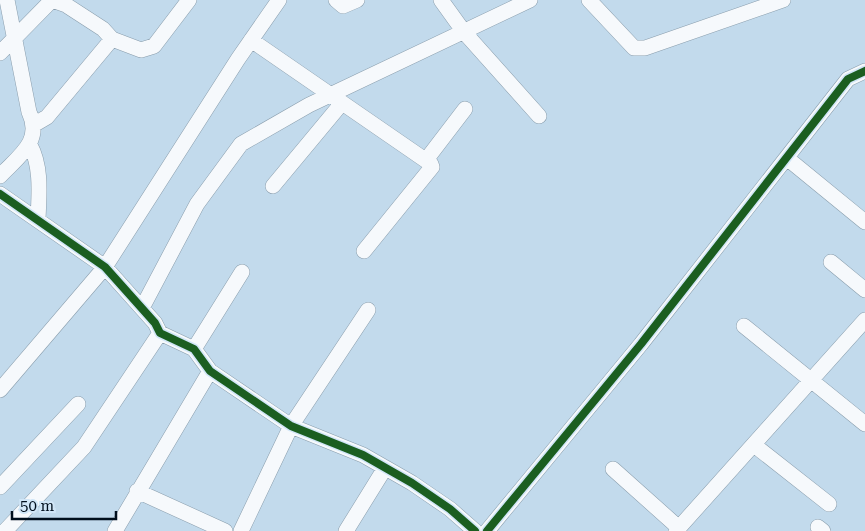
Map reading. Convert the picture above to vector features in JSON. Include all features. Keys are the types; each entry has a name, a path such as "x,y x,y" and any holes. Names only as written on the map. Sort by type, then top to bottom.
{"street":[{"path":"0,176 30,145 35,124 29,112 7,0"},
{"path":"0,53 52,0 66,5 102,29 112,39 141,50 154,46 190,0"},
{"path":"0,390 105,267 251,40 279,0"},
{"path":"336,0 344,6 357,0"},
{"path":"441,0 464,32 539,116"},
{"path":"142,308 197,204 241,144 336,99 530,0"},
{"path":"589,0 634,48 645,48 782,0"},
{"path":"35,124 47,118 112,39"},
{"path":"251,40 426,160 432,167 364,252"},
{"path":"488,531 641,344 848,79 864,76"},
{"path":"273,186 336,99"},
{"path":"426,160 465,108"},
{"path":"30,145 34,152 40,182 38,219"},
{"path":"788,158 865,222"},
{"path":"0,194 105,267 155,323 160,333 194,349 210,371 291,426 363,455 385,468 450,509 475,531"},
{"path":"831,262 865,290"},
{"path":"194,349 242,272"},
{"path":"241,531 291,426 368,310"},
{"path":"613,469 678,529 865,320"},
{"path":"744,326 865,424"},
{"path":"5,531 84,447 160,333"},
{"path":"115,531 137,491 210,371"},
{"path":"0,487 78,404"},
{"path":"754,445 828,504"},
{"path":"346,531 385,468"},
{"path":"137,491 224,531"}],"cycle path":[{"path":"487,531 641,344 848,79 865,71"},
{"path":"0,194 105,267 155,323 160,333 194,349 210,371 291,426 363,455 412,483 450,509 475,531"}]}
